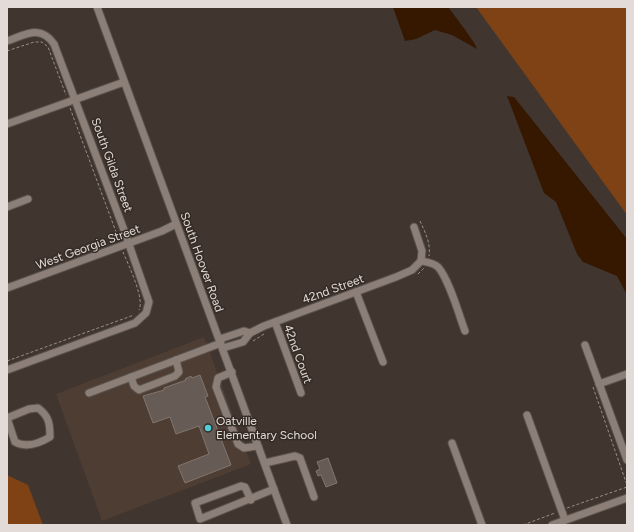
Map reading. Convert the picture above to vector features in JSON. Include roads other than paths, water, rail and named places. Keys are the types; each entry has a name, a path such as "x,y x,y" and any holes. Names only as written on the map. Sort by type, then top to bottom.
{"street":[{"name":"South Hoover Road","path":"97,7 287,525"},
{"name":"South Gilda Street","path":"7,41 30,33 46,34 54,44 76,99 148,297 148,308 142,317 135,323 7,370"},
{"path":"7,124 124,82"},
{"path":"7,207 28,199"},
{"name":"West Georgia Street","path":"7,288 162,231 176,224"},
{"path":"414,227 422,251 420,261 428,262 437,266 444,275 465,331"},
{"name":"42nd Street","path":"89,393 221,343 244,331 250,333 412,270 420,261"},
{"path":"356,292 382,362"},
{"name":"42nd Court","path":"275,322 301,393"},
{"path":"585,346 627,459"},
{"path":"131,377 134,386 138,390 175,376 179,372 176,360"},
{"path":"232,372 218,378 216,387 238,444 244,448 258,446"},
{"path":"599,384 627,374"},
{"path":"38,408 45,414 49,421 50,437 37,442 21,445 15,442 7,418 29,409 38,408"},
{"path":"527,415 565,520"},
{"path":"452,443 482,525"},
{"path":"265,463 290,457 300,458 314,497"},
{"path":"250,500 245,487 241,486 195,503 200,519 250,500 274,490"},
{"path":"552,525 627,498"}],"place":[{"name":"Oatville Elementary School","path":"208,428"}]}
